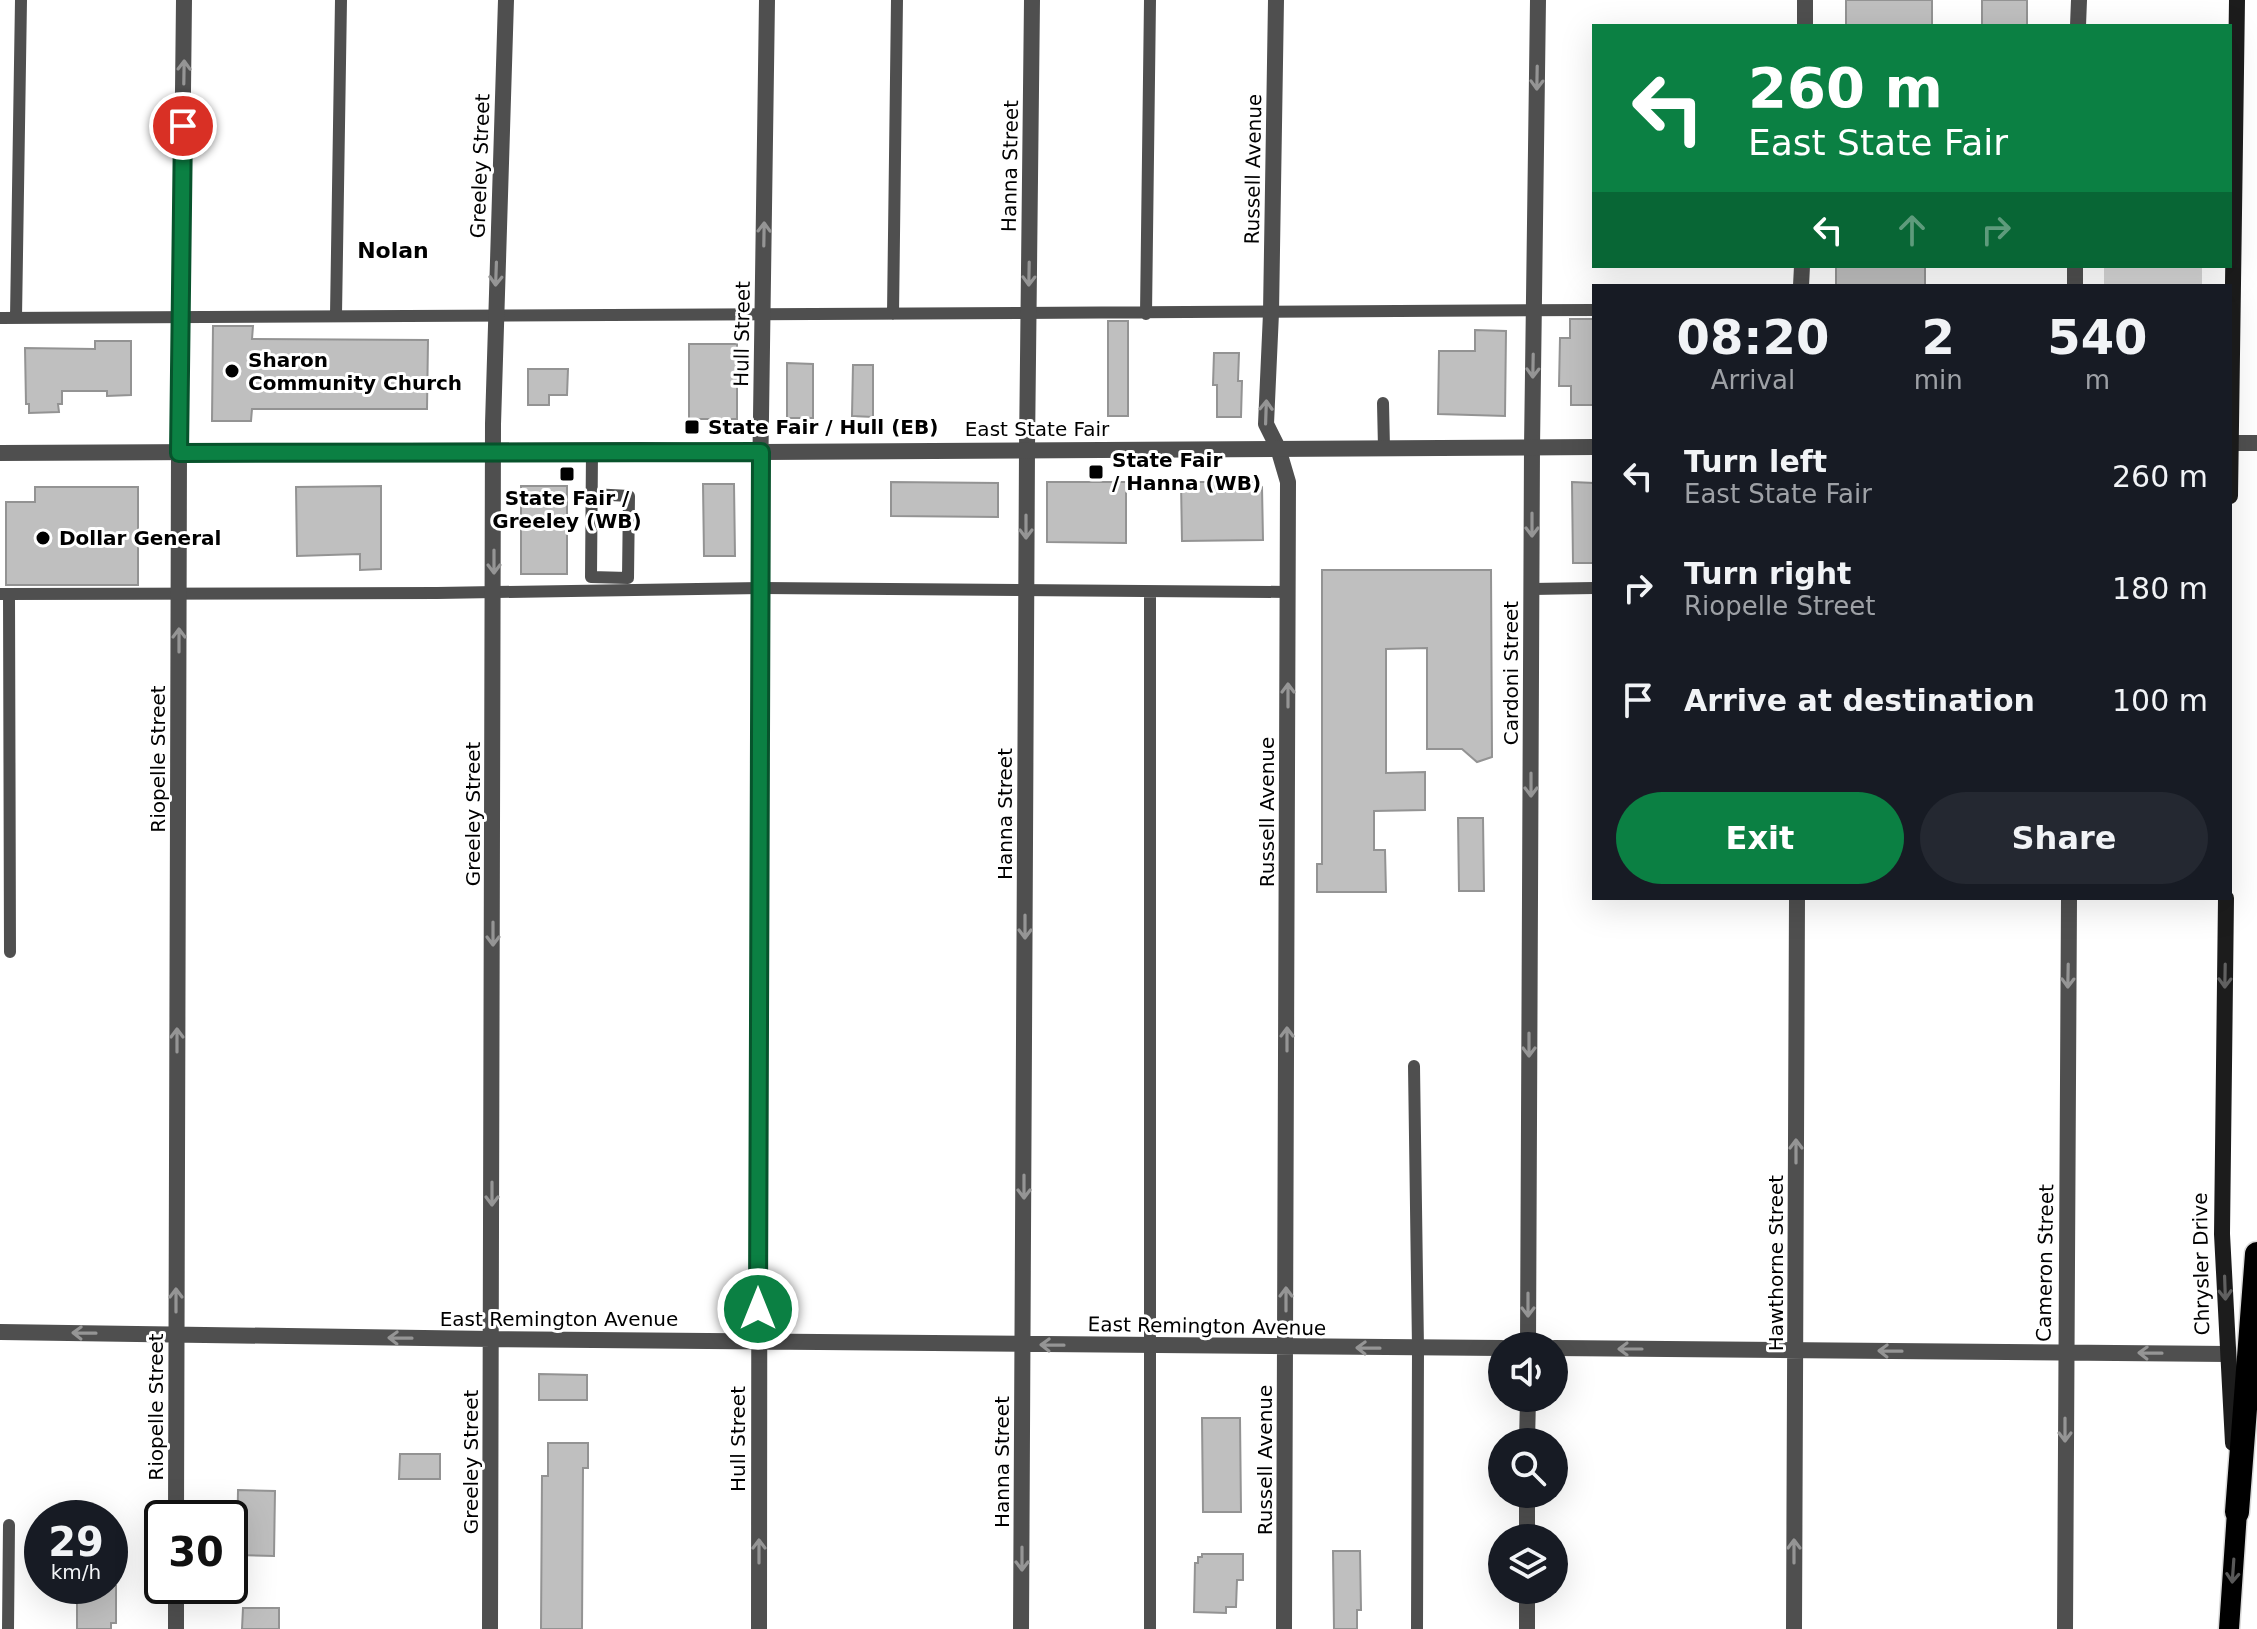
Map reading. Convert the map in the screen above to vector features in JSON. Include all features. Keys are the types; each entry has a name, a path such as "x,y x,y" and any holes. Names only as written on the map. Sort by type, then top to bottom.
{"highway":[{"path":"2237,1512 2257,1254"}],"main road":[{"path":"2232,259 2237,0"},
{"name":"Chrysler Drive","path":"2226,900 2222,1234 2237,1512 2229,1629"}],"street":[{"name":"Riopelle Street","path":"176,1500 179,453 184,0"},
{"name":"Greeley Street","path":"490,1629 495,314 506,0"},
{"name":"Hull Street","path":"759,1629 761,452 767,0"},
{"name":"Hanna Street","path":"1021,1629 1032,0"},
{"name":"Russell Avenue","path":"1276,0 1266,424 1278,448 1288,482 1284,1629"},
{"name":"Cardoni Street","path":"1528,1332 1532,447 1538,0"},
{"path":"1805,0 1805,24"},
{"path":"2078,24 2079,0"},
{"path":"2232,443 2257,443"},
{"name":"East State Fair","path":"0,453 1592,447"},
{"name":"Hawthorne Street","path":"1794,1629 1797,900"},
{"name":"Cameron Street","path":"2065,1629 2069,900"},
{"name":"East Remington Avenue","path":"0,1332 1488,1348"},
{"path":"1568,1348 2228,1354"},
{"path":"176,1604 176,1629"},
{"path":"1527,1604 1527,1629"}],"lane":[{"path":"16,318 21,0"},
{"path":"336,315 341,0"},
{"path":"893,314 897,0"},
{"path":"1146,314 1150,0"},
{"path":"0,318 1592,310"},
{"path":"1383,403 1384,448"},
{"path":"592,451 591,577 628,578 629,496 592,494"},
{"path":"10,952 4,594 761,588 1288,592"},
{"path":"1532,589 1592,588"},
{"path":"1150,592 1150,1629"},
{"path":"1414,1066 1418,1348 1417,1629"},
{"path":"8,1629 9,1525"}],"shaded area":[{"path":"2104,268 2202,268 2202,284 2104,284"}],"building":[{"path":"1846,0 1932,0 1932,24 1846,24"},
{"path":"1982,0 2027,0 2027,24 1982,24"},
{"path":"1836,268 1925,268 1925,284 1836,284"},
{"path":"1570,319 1592,319 1592,405 1571,405 1571,386 1559,386 1560,338 1570,338"},
{"path":"1108,321 1128,321 1128,416 1108,416"},
{"path":"213,326 253,326 252,339 428,340 427,409 252,409 251,421 212,421"},
{"path":"1475,330 1506,331 1505,416 1438,414 1439,351 1475,351"},
{"path":"95,341 131,341 131,395 107,396 107,391 62,391 59,412 29,413 29,404 26,404 25,348 95,349"},
{"path":"689,344 737,344 737,419 689,419"},
{"path":"1214,353 1239,353 1241,417 1217,417 1217,385 1213,385"},
{"path":"787,363 813,364 813,418 787,418"},
{"path":"853,365 873,365 873,417 852,416"},
{"path":"528,369 568,369 567,395 549,395 549,405 528,405"},
{"path":"891,482 998,483 998,517 891,516"},
{"path":"1047,482 1126,482 1126,543 1047,542"},
{"path":"1181,482 1256,482 1262,487 1263,540 1182,541"},
{"path":"1572,482 1592,483 1592,563 1573,563"},
{"path":"703,484 734,484 735,556 704,556"},
{"path":"381,486 381,569 360,570 360,554 297,556 296,487"},
{"path":"521,486 567,486 567,574 521,574"},
{"path":"35,487 138,487 138,585 6,585 6,502 35,502"},
{"path":"1322,570 1491,570 1492,757 1477,762 1462,749 1427,749 1427,648 1386,649 1386,773 1425,772 1425,810 1374,811 1374,850 1385,850 1386,892 1317,892 1317,864 1322,864"},
{"path":"1458,818 1483,818 1484,891 1459,891"},
{"path":"539,1374 587,1375 587,1400 539,1400"},
{"path":"1202,1418 1240,1418 1241,1512 1203,1512"},
{"path":"548,1443 588,1443 588,1468 583,1468 582,1629 541,1629 542,1476 548,1476"},
{"path":"400,1454 440,1454 440,1479 399,1479"},
{"path":"238,1490 275,1491 274,1556 248,1555 248,1500 238,1500"},
{"path":"1333,1551 1360,1551 1361,1610 1357,1610 1357,1629 1334,1629"},
{"path":"1202,1554 1243,1554 1243,1580 1237,1580 1236,1607 1226,1607 1226,1613 1194,1612 1195,1563"},
{"path":"77,1604 116,1604 116,1623 111,1623 111,1629 77,1629"},
{"path":"243,1608 279,1608 279,1629 242,1629"}],"place":[{"name":"Sharon Community Church","path":"232,371"},
{"name":"State Fair / Hull (EB)","path":"692,427"},
{"name":"State Fair / Hanna (WB)","path":"1096,472"},
{"name":"State Fair / Greeley (WB)","path":"567,474"},
{"name":"Dollar General","path":"43,538"}],"district":[{"name":"Nolan","path":"393,250"}],"route":[{"path":"183,126 179,453 761,452 758,1309"}]}
